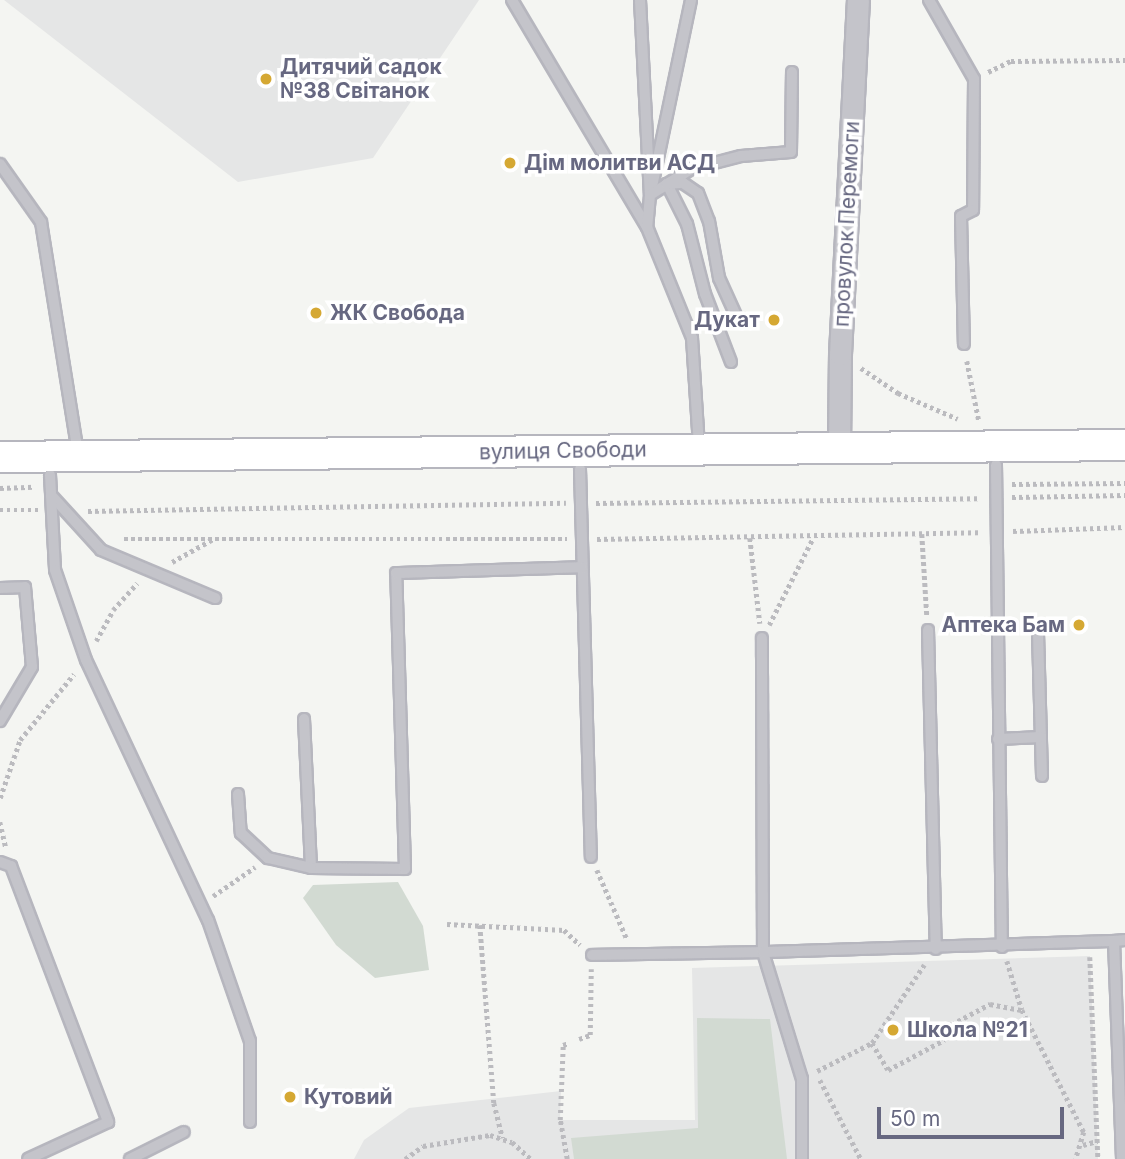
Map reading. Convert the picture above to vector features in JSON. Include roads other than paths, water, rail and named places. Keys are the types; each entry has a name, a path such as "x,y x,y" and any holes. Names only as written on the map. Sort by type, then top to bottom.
{"main road":[{"name":"вулиця Свободи","path":"0,457 1125,445"},
{"path":"996,475 1000,456 1078,455 1086,446"},
{"name":"вулиця Свободи","path":"0,476 50,485 580,469 996,475 1125,464"}],"street":[{"name":"провулок Перемоги","path":"839,448 840,354 858,0"}],"lane":[{"path":"512,0 647,226 692,338 699,450"},
{"path":"640,0 650,195"},
{"path":"647,226 650,195 691,0"},
{"path":"929,0 974,79 974,210 961,216 964,344"},
{"path":"650,195 691,169 741,156 791,152 792,72"},
{"path":"0,164 41,222 78,456"},
{"path":"667,184 683,183 698,193 709,221 719,278 738,320"},
{"path":"667,184 687,224 705,294 732,362"},
{"path":"580,469 591,857"},
{"path":"996,475 1002,947"},
{"path":"50,485 101,550 215,598"},
{"path":"50,485 55,570 86,660 201,904 250,1041 250,1122"},
{"path":"238,794 241,833 268,858 311,868 405,869 396,573 582,567"},
{"path":"0,588 25,587 32,667 0,721"},
{"path":"928,630 936,949"},
{"path":"1038,633 1042,776"},
{"path":"762,638 763,953 802,1079 802,1159"},
{"path":"304,719 311,868"},
{"path":"998,739 1041,737"},
{"path":"0,862 11,866 108,1122 28,1159"},
{"path":"592,956 936,949 1120,940 1122,1159"},
{"path":"130,1159 184,1132"}],"place":[{"name":"Дитячий садок №38 Світанок","path":"266,79"},
{"name":"Дім молитви АСД","path":"510,163"},
{"name":"ЖК Свобода","path":"316,313"},
{"name":"Дукат","path":"774,320"},
{"name":"Аптека Бам","path":"1079,625"},
{"name":"Школа №21","path":"893,1030"},
{"name":"Кутовий","path":"290,1097"}]}
